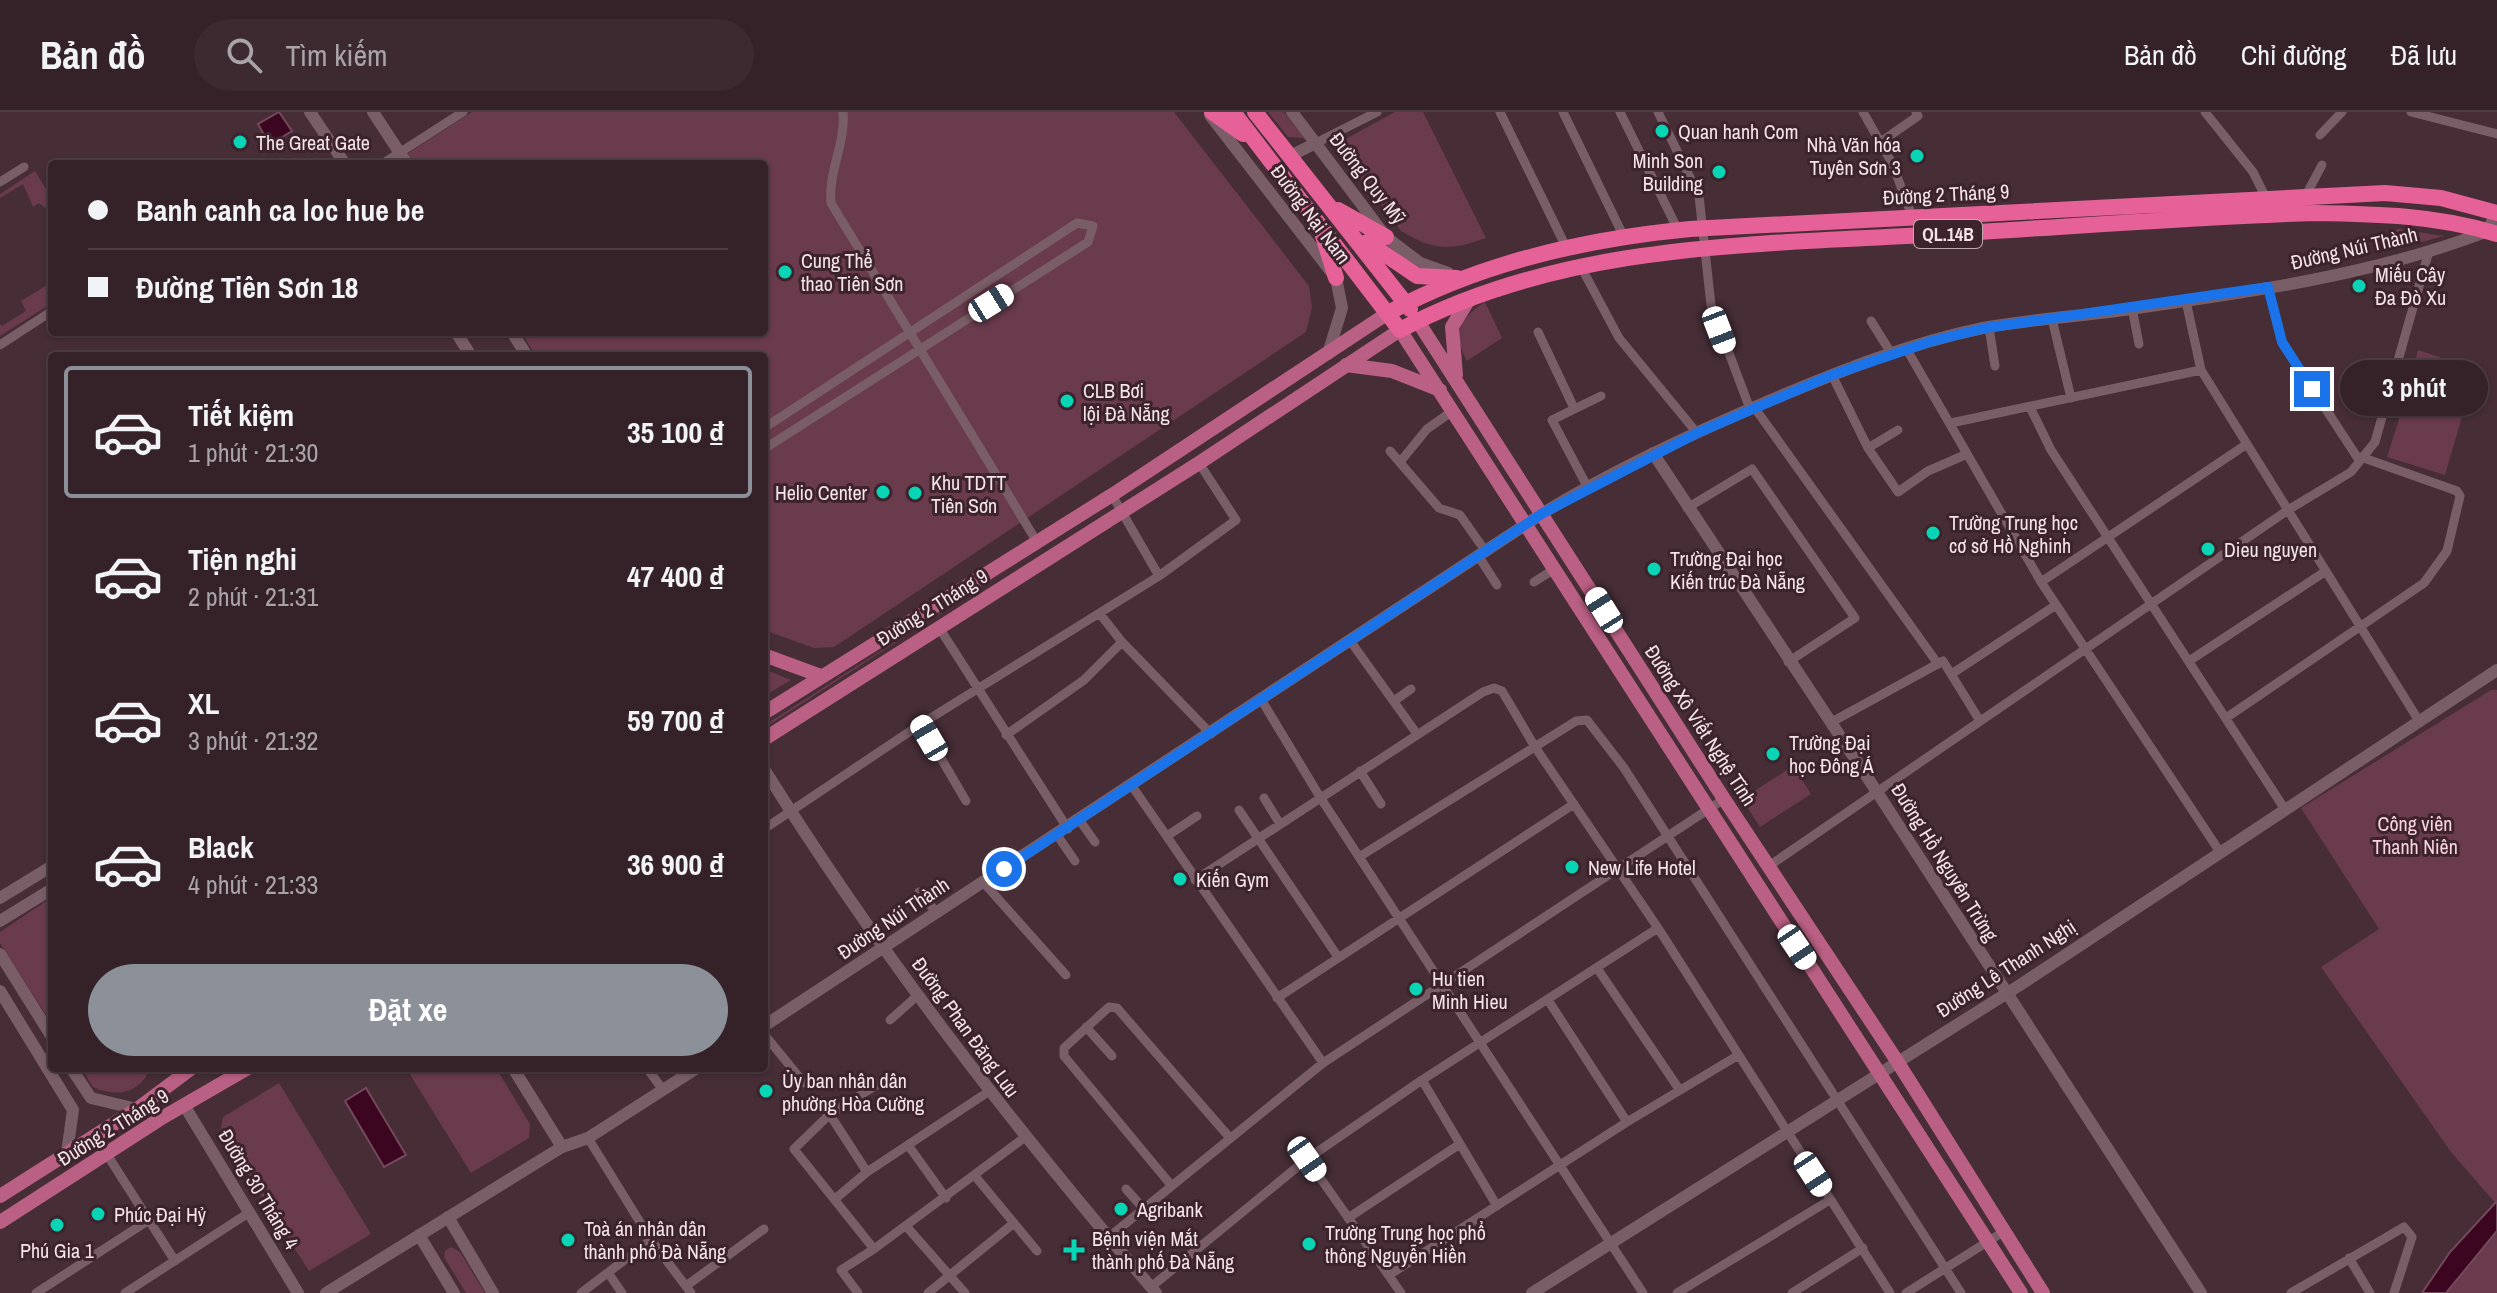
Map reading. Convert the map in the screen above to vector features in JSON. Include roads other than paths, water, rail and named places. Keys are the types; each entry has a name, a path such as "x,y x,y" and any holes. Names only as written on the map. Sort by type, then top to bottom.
{"highway":[{"path":"1210,112 1260,147"},
{"name":"Đường Xô Viết Nghệ Tĩnh","path":"1233,112 1400,330"},
{"name":"Đường Xô Viết Nghệ Tĩnh","path":"1255,112 1332,206 1417,320"},
{"name":"Đường 2 Tháng 9","path":"1406,303 1462,278 1566,247 1623,235 1678,230 2265,196 2385,193 2441,198 2496,213"},
{"path":"1332,206 1386,237"},
{"name":"Đường 2 Tháng 9","path":"1417,320 1469,299 1580,265 1706,247 2314,213 2385,214 2439,220 2493,232"},
{"path":"1319,223 1336,278"},
{"path":"1351,231 1417,276 1462,278"},
{"name":"QL.14B","path":"1388,313 1406,303"},
{"name":"QL.14B","path":"1400,330 1417,320"}],"main road":[{"path":"310,112 342,160"},
{"path":"373,112 403,158"},
{"name":"Đường Nại Nam","path":"1210,112 1336,278 1342,308 1328,354"},
{"name":"Đường Quy Mỹ","path":"1292,112 1386,237 1420,263 1462,278"},
{"path":"1290,156 1316,143"},
{"path":"2493,232 2496,213"},
{"name":"Đường Núi Thành","path":"768,1023 1080,821 1543,513 1653,453 1752,408 1906,348 1989,327 2268,287 2429,251 2493,232"},
{"path":"1456,379 1452,327 1469,299"},
{"name":"Đường 2 Tháng 9","path":"768,710 1112,495 1388,313"},
{"name":"Đường Xô Viết Nghệ Tĩnh","path":"1417,320 1724,799 1897,1061 2043,1293"},
{"name":"Đường 2 Tháng 9","path":"768,736 937,626 1199,463 1400,330"},
{"name":"Đường Xô Viết Nghệ Tĩnh","path":"1400,330 2021,1293"},
{"path":"1346,365 1392,371 1440,390"},
{"name":"Đường Hồ Nguyên Trừng","path":"1653,453 2201,1293"},
{"path":"768,656 821,676"},
{"name":"Đường Lê Thanh Nghị","path":"1532,1293 2006,994 2497,670"},
{"name":"Đường Phan Đăng Lưu","path":"768,775 883,949 988,1092 1154,1290"},
{"path":"0,898 48,868"},
{"path":"0,921 48,891"},
{"path":"0,954 48,1031"},
{"path":"0,991 48,1069"},
{"path":"11,1009 27,998"},
{"path":"50,1072 73,1110 67,1153"},
{"path":"74,1072 91,1098 137,1109"},
{"name":"Đường 2 Tháng 9","path":"0,1196 137,1109 186,1072"},
{"name":"Đường 2 Tháng 9","path":"0,1222 106,1153 241,1072"},
{"path":"515,1072 562,1147"},
{"path":"326,1293 562,1147 588,1138 691,1072"},
{"path":"170,1084 184,1105"},
{"name":"Đường 30 Tháng 4","path":"184,1105 298,1293"},
{"path":"448,1217 493,1293"},
{"path":"419,1235 454,1293"}],"street":[{"path":"403,158 463,112"},
{"path":"843,112 842,133 831,180 831,203 1037,542"},
{"path":"1316,143 1377,112"},
{"path":"1500,112 1566,247"},
{"path":"1563,112 1623,235"},
{"path":"1620,112 1678,230"},
{"path":"1658,112 1699,196 1711,305 1752,408 1938,664"},
{"path":"1863,112 1882,141 1912,216"},
{"path":"2205,112 2253,172 2265,196"},
{"path":"2320,135 2342,112"},
{"path":"2411,112 2497,134"},
{"path":"1882,141 1920,113"},
{"path":"2306,195 2322,165"},
{"path":"1,180 24,167"},
{"path":"768,425 1077,223 1093,226 1088,242 768,446"},
{"path":"1769,866 2153,606 2288,510 2351,472 2375,442 2429,251"},
{"path":"1580,265 1619,338 1697,433"},
{"path":"2226,718 2424,583 2447,551 2460,496 2452,487 2360,459 2282,342 2268,287"},
{"path":"2186,301 2201,370 2419,721"},
{"path":"2132,308 2139,344"},
{"path":"0,345 48,314"},
{"path":"2052,319 2071,398"},
{"path":"1871,321 1891,353"},
{"path":"1989,327 1995,366"},
{"path":"1538,332 1574,408"},
{"path":"1906,348 2041,582 2220,852"},
{"path":"1951,423 2201,370"},
{"path":"1832,375 1868,448 1898,492 1928,471 1967,454"},
{"path":"1588,488 1552,420 1601,396"},
{"path":"2030,407 2051,450 2284,808"},
{"path":"1400,462 1427,429 1454,410"},
{"path":"1868,448 1898,430"},
{"path":"2041,582 2247,444"},
{"path":"1390,451 1439,508 1460,515 1497,585"},
{"path":"768,826 921,724 1159,576 1236,520 1199,463"},
{"path":"1687,508 1752,469 1855,618 1788,662"},
{"path":"1112,495 1159,576"},
{"path":"1534,582 1556,568"},
{"path":"2189,661 2326,571"},
{"path":"1953,673 2056,605"},
{"path":"1100,614 1122,642 1211,734"},
{"path":"937,626 1006,735 1062,832 1075,861"},
{"path":"1006,735 1084,680 1122,642"},
{"path":"1351,642 1417,734"},
{"path":"1830,723 1943,661 1980,721"},
{"path":"1195,880 1417,734 1494,688 1502,691 1535,747 1658,928 1890,1293"},
{"path":"1394,701 1411,689"},
{"path":"1262,701 1320,797 1643,1293"},
{"path":"1359,857 1576,721 1587,720 1624,768 1961,1293"},
{"path":"921,724 966,801"},
{"path":"1360,771 1381,804"},
{"path":"1132,786 1323,1063"},
{"path":"1264,798 1280,824"},
{"path":"1109,1237 1323,1063 1724,799"},
{"path":"1277,998 1574,804"},
{"path":"1239,810 1338,957"},
{"path":"1167,836 1197,816"},
{"path":"1080,821 1095,842"},
{"path":"984,883 1066,975"},
{"path":"919,892 937,913"},
{"path":"1154,1290 1307,1159 1422,1080 1658,928"},
{"path":"1597,968 1679,1089"},
{"path":"890,1020 918,995"},
{"path":"1548,1000 1627,1122"},
{"path":"1171,1185 1064,1056 1064,1048 1109,1007 1117,1008 1230,1138"},
{"path":"1086,1027 1112,1056"},
{"path":"768,1039 804,1083"},
{"path":"1389,1275 1679,1089 1737,1056"},
{"path":"650,1072 663,1090"},
{"path":"874,1249 794,1149 829,1115 886,1079"},
{"path":"1422,1080 1497,1206"},
{"path":"835,1199 867,1172 988,1092"},
{"path":"821,1101 867,1172"},
{"path":"588,1138 651,1240 688,1290 764,1229"},
{"path":"858,1293 841,1270 946,1198 1024,1138"},
{"path":"1348,1218 1460,1144"},
{"path":"908,1145 946,1198"},
{"path":"106,1153 175,1261"},
{"path":"1307,1159 1401,1293"},
{"path":"975,1176 1037,1251"},
{"path":"1126,1189 1143,1208"},
{"path":"1677,1293 1830,1200"},
{"path":"125,1293 250,1212"},
{"path":"36,1293 149,1220"},
{"path":"928,1293 1014,1223"},
{"path":"906,1226 965,1293"},
{"path":"2292,1293 2399,1228 2409,1229 2411,1242 2394,1293"},
{"path":"1906,1293 2003,1232"},
{"path":"581,1293 609,1274 611,1267 651,1240"},
{"path":"1792,1293 1863,1248"},
{"path":"2349,1258 2370,1293"},
{"path":"609,1274 622,1293"}],"place":[{"name":"Quan hanh Com","path":"1662,131"},
{"name":"The Great Gate","path":"240,142"},
{"name":"Nhà Văn hóa Tuyên Sơn 3","path":"1917,156"},
{"name":"Minh Son Building","path":"1719,172"},
{"name":"Cung Thể thao Tiên Sơn","path":"785,272"},
{"name":"Miếu Cây Đa Đò Xu","path":"2359,286"},
{"name":"CLB Bơi lội Đà Nẵng","path":"1067,401"},
{"name":"Helio Center","path":"883,492"},
{"name":"Khu TDTT Tiên Sơn","path":"915,493"},
{"name":"Trường Trung học cơ sở Hồ Nghinh","path":"1933,533"},
{"name":"Dieu nguyen","path":"2208,549"},
{"name":"Trường Đại học Kiến trúc Đà Nẵng","path":"1654,569"},
{"name":"Trường Đại học Đông Á","path":"1773,754"},
{"name":"New Life Hotel","path":"1572,867"},
{"name":"Kiến Gym","path":"1180,879"},
{"name":"Hu tien Minh Hieu","path":"1416,989"},
{"name":"Ủy ban nhân dân phường Hòa Cường","path":"766,1091"},
{"name":"Agribank","path":"1121,1209"},
{"name":"Phúc Đại Hỷ","path":"98,1214"},
{"name":"Phú Gia 1","path":"57,1225"},
{"name":"Toà án nhân dân thành phố Đà Nẵng","path":"568,1240"},
{"name":"Trường Trung học phổ thông Nguyễn Hiền","path":"1309,1244"},
{"name":"Bệnh viện Mắt thành phố Đà Nẵng","path":"1074,1250"}],"park label":[{"name":"Công viên Thanh Niên","path":"2415,834"}]}
